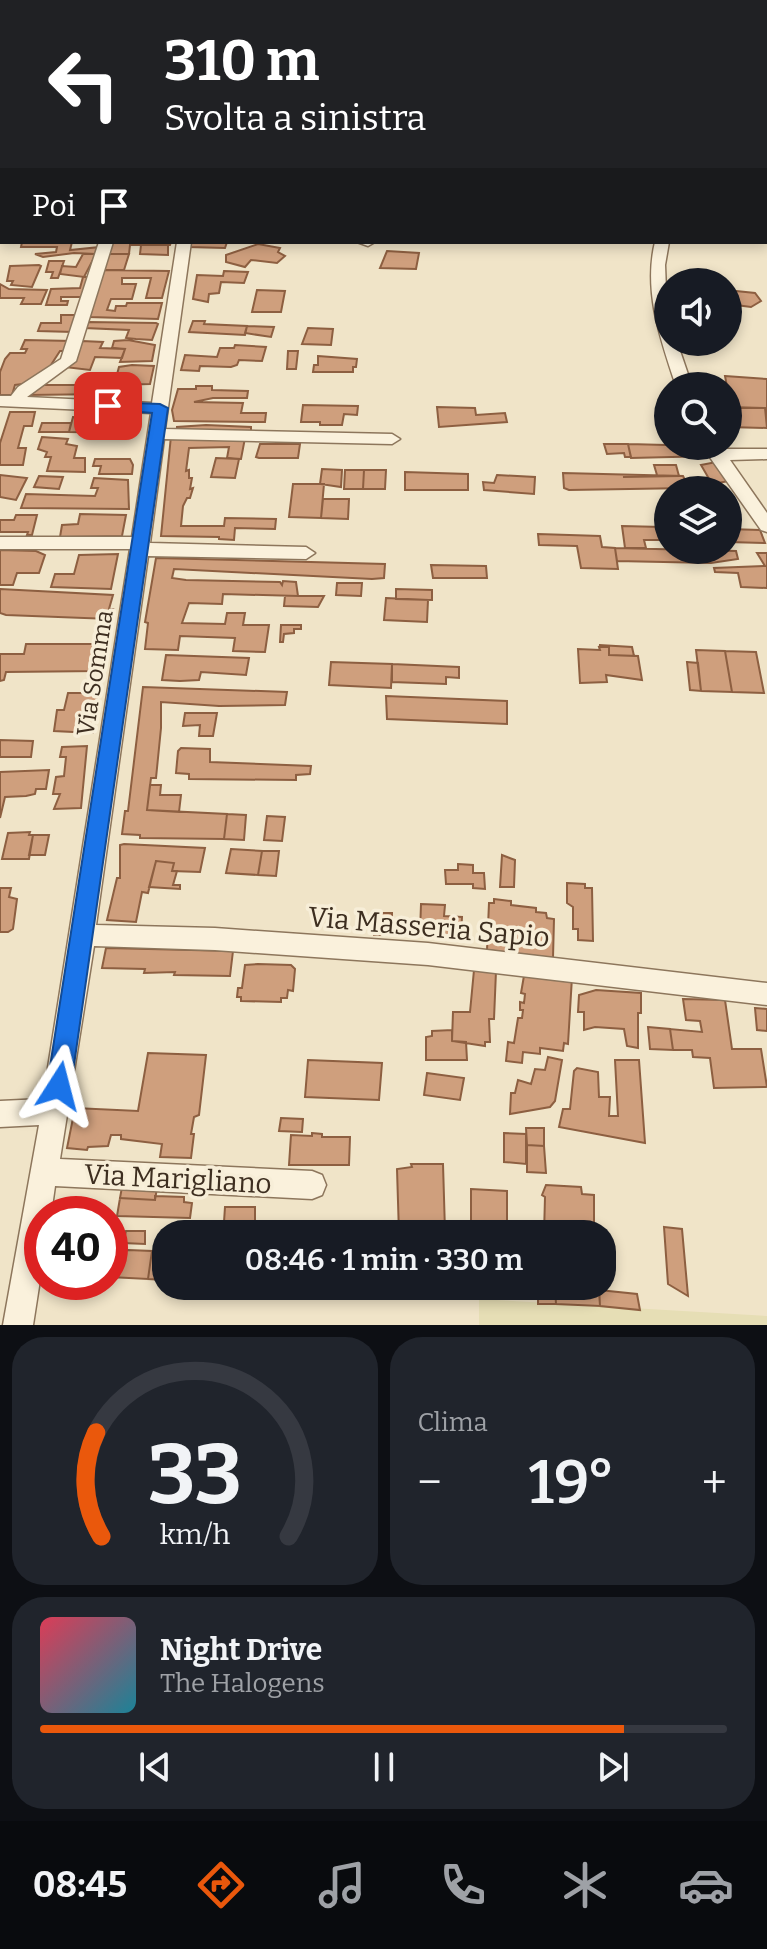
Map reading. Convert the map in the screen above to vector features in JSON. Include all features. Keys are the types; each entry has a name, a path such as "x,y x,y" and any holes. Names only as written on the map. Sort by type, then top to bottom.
{"street":[{"path":"7,401 68,361 105,244"},
{"name":"Via Somma","path":"55,1111 84,935 184,244"},
{"path":"658,268 661,244"},
{"path":"7,401 160,408"},
{"path":"157,434 392,439"},
{"path":"742,452 767,454"},
{"path":"722,460 767,526"},
{"path":"0,543 306,553"},
{"name":"Via Masseria Sapio","path":"84,935 215,939 428,954 767,994"},
{"path":"0,1114 55,1111 18,1325"},
{"name":"Via Marigliano","path":"43,1172 312,1185"}],"shaded area":[{"path":"479,1300 767,1316 767,1325 479,1325"}],"building":[{"path":"22,244 72,244 70,250 100,247 96,254 43,257 35,254 56,252 57,247 21,247"},
{"path":"111,244 170,244 130,245 129,254 108,254"},
{"path":"190,244 226,244 225,248 189,247"},
{"path":"258,244 280,248 278,252 285,256 277,263 251,260 245,267 226,262 226,255"},
{"path":"141,245 168,245 168,255 140,254"},
{"path":"387,251 419,253 416,269 380,268"},
{"path":"83,254 96,254 84,277 60,274 62,266 76,267"},
{"path":"108,254 129,254 124,270 104,270"},
{"path":"49,261 64,261 58,278 51,278 53,272 46,272"},
{"path":"10,266 41,266 32,287 11,285 13,281 7,281"},
{"path":"102,270 169,271 162,298 146,298 151,278 122,278 122,284 136,284 132,299 111,299 107,310 115,311 116,306 126,306 127,303 162,303 158,319 89,317"},
{"path":"224,271 248,272 244,283 221,282 219,293 209,294 208,302 193,299 197,275 223,276"},
{"path":"83,277 94,277 87,297 61,297 61,301 68,301 67,305 46,305 51,289 80,288"},
{"path":"0,284 9,289 47,290 41,304 21,304 24,298 0,298"},
{"path":"257,290 285,291 281,312 252,312"},
{"path":"742,292 755,293 761,301 751,307 742,306"},
{"path":"61,315 78,315 73,332 38,331 41,323 61,323"},
{"path":"193,321 247,326 245,335 189,332"},
{"path":"88,322 158,324 152,340 126,338 129,330 85,328"},
{"path":"247,326 274,327 271,337 245,333"},
{"path":"308,328 333,329 331,345 302,344"},
{"path":"25,340 72,341 68,351 60,351 47,371 31,383 15,385 12,395 0,395 0,372 5,359 10,353 25,353 27,349 21,349"},
{"path":"82,341 103,342 100,348 125,349 122,358 95,357 90,370 65,367 78,354"},
{"path":"114,341 155,345 152,361 120,362 125,349 112,348"},
{"path":"235,345 266,347 262,361 239,360 237,365 231,367 200,366 199,371 181,370 185,355 217,357 220,348 234,348"},
{"path":"288,351 298,351 296,369 287,369"},
{"path":"318,356 357,359 356,367 353,367 353,372 313,372 314,365 318,365"},
{"path":"154,366 150,384 114,385 109,394 28,395 39,385 97,385 103,378 116,378 119,367"},
{"path":"742,377 767,379 767,418 765,408 742,408"},
{"path":"196,386 212,386 212,390 248,391 247,398 213,398 194,402 243,403 241,413 266,413 265,422 174,421 172,410 178,389 196,389"},
{"path":"303,405 358,406 357,415 344,414 342,425 320,425 320,422 301,422"},
{"path":"437,407 475,408 476,415 505,413 507,422 439,427"},
{"path":"742,407 765,408 767,428 742,427"},
{"path":"10,412 35,412 32,426 24,426 18,448 26,448 23,465 0,465 0,443"},
{"path":"73,417 120,420 125,433 69,432"},
{"path":"42,423 71,423 69,432 39,432"},
{"path":"177,427 251,427 251,431 257,433 177,432"},
{"path":"171,436 245,438 241,459 227,458 229,447 189,448 186,471 189,470 189,478 192,478 190,489 193,488 183,506 181,526 224,526 225,518 276,519 275,529 235,528 234,540 161,536"},
{"path":"42,437 68,439 66,444 77,446 74,458 85,458 85,472 47,471 51,457 45,457 47,452 38,449"},
{"path":"260,444 300,444 298,458 256,457"},
{"path":"604,444 628,444 631,457 625,457 624,453 607,454"},
{"path":"628,444 654,445 654,457 631,458"},
{"path":"216,458 239,459 235,478 211,477"},
{"path":"95,459 130,459 132,474 99,474 101,466 93,466"},
{"path":"716,462 726,476 707,476 701,465"},
{"path":"654,465 676,465 679,476 623,477 657,475"},
{"path":"322,469 342,470 341,487 320,484"},
{"path":"345,470 364,470 363,489 344,489"},
{"path":"364,470 386,470 385,489 363,489"},
{"path":"405,472 468,474 468,490 405,490"},
{"path":"563,473 683,476 654,476 654,489 564,488"},
{"path":"0,475 27,478 16,500 0,497"},
{"path":"497,475 535,477 534,494 484,490 483,482 494,483"},
{"path":"39,476 63,477 59,489 34,487"},
{"path":"94,478 128,480 129,509 21,508 26,494 95,496 98,488 91,488"},
{"path":"293,484 324,484 321,518 289,517"},
{"path":"323,499 349,499 348,519 321,518"},
{"path":"80,514 126,515 122,536 60,537 62,525 78,524"},
{"path":"16,515 37,515 32,535 27,535 28,532 0,532 0,520 14,520"},
{"path":"622,526 654,527 654,540 644,540 646,548 625,548"},
{"path":"742,529 760,530 765,543 742,542"},
{"path":"538,534 600,536 602,547 615,548 618,569 581,568 577,546 539,545"},
{"path":"615,548 654,549 654,562 617,561"},
{"path":"0,550 36,551 45,555 39,573 17,573 13,585 0,585"},
{"path":"757,553 767,553 767,588 741,587 738,573 715,572 714,568 765,566"},
{"path":"118,554 111,589 51,587 55,574 74,574 79,555"},
{"path":"156,558 385,564 384,578 372,579 174,569 172,578 186,580 280,582 282,585 283,581 296,582 298,596 223,594 222,604 189,603 182,623 225,624 227,613 245,613 243,625 269,625 265,652 233,651 235,638 180,636 178,650 145,649 148,623 145,622"},
{"path":"431,565 486,566 487,578 433,578"},
{"path":"337,583 362,583 361,596 336,595"},
{"path":"0,589 113,595 109,609 113,609 110,619 6,615 0,613"},
{"path":"396,589 432,590 432,600 396,599"},
{"path":"285,596 324,596 318,607 284,606"},
{"path":"386,598 428,600 427,622 384,620"},
{"path":"281,625 301,625 301,629 284,634 283,642 280,642"},
{"path":"26,644 97,644 95,653 101,653 98,671 6,672 4,680 0,681 0,654 24,654"},
{"path":"599,645 632,647 634,656 609,655 609,647"},
{"path":"599,647 609,647 609,655 638,656 642,680 606,675 607,682 580,683 578,649 600,650"},
{"path":"696,650 725,651 732,692 701,691"},
{"path":"725,651 756,652 764,693 732,692"},
{"path":"166,655 249,658 246,675 201,672 199,680 180,681 162,680"},
{"path":"331,662 392,664 391,688 329,685"},
{"path":"687,662 698,663 701,691 690,690"},
{"path":"392,664 459,667 459,678 446,677 446,684 392,682"},
{"path":"143,687 287,692 285,705 219,706 161,702 156,778 151,778 147,810 227,814 224,839 140,838 140,835 122,834 125,811 128,811"},
{"path":"68,693 99,693 93,733 54,731 57,710 64,710"},
{"path":"386,696 507,701 507,724 387,719"},
{"path":"185,713 217,713 213,736 199,736 200,725 183,726"},
{"path":"0,740 33,741 31,757 0,757"},
{"path":"87,746 81,808 54,809 60,794 53,794 56,777 64,776 66,757 60,757 62,747"},
{"path":"181,748 210,749 210,762 311,766 310,774 296,775 296,780 189,779 189,774 176,773"},
{"path":"49,770 46,789 36,789 35,794 26,796 5,797 0,818 0,772"},
{"path":"150,785 161,785 160,795 181,795 179,812 147,810"},
{"path":"227,814 246,815 244,840 224,839"},
{"path":"267,816 285,817 282,841 264,840"},
{"path":"30,832 29,835 33,835 29,859 2,859 8,833"},
{"path":"33,835 49,835 45,855 29,855"},
{"path":"120,845 205,848 200,872 172,871 174,863 156,861 148,893 142,892 136,922 107,920 117,878 120,878"},
{"path":"231,849 262,851 258,875 226,873"},
{"path":"262,851 279,851 276,876 258,875"},
{"path":"502,855 515,860 514,887 500,887"},
{"path":"156,861 174,863 172,871 177,871 173,885 180,885 180,889 149,887"},
{"path":"458,864 473,865 473,873 484,873 485,889 473,888 473,884 446,884 445,870 458,870"},
{"path":"567,883 585,884 585,888 592,888 593,941 578,940 578,929 573,929 573,907 567,903"},
{"path":"0,888 11,888 9,897 17,899 13,929 8,932 0,932"},
{"path":"494,899 536,908 536,912 546,913 547,918 554,919 553,958 487,950 489,903 494,903"},
{"path":"421,904 445,905 444,916 462,917 461,935 457,938 423,937 420,933"},
{"path":"373,913 392,913 392,935 374,935"},
{"path":"106,948 233,951 230,976 174,975 175,972 144,973 145,969 102,968"},
{"path":"245,965 291,965 295,969 293,991 288,990 287,998 281,998 281,1002 241,1001 241,997 237,997 238,988 242,988"},
{"path":"474,970 496,971 494,1019 489,1019 490,1042 485,1042 485,1046 452,1041 453,1012 470,1012"},
{"path":"525,970 572,977 568,1044 564,1043 563,1051 540,1048 540,1054 523,1052 522,1063 506,1061 508,1042 514,1043 518,1018 522,1018 520,1002 524,1003 525,994 521,993"},
{"path":"596,990 641,993 638,1048 627,1046 624,1029 595,1027 584,1030 584,1012 578,1012 579,995"},
{"path":"683,999 725,1000 732,1049 761,1049 767,1087 714,1088 710,1058 693,1057 692,1050 673,1050 670,1029 702,1032 700,1021 686,1020"},
{"path":"755,1008 767,1009 767,1031 757,1030"},
{"path":"648,1027 670,1029 673,1050 650,1049"},
{"path":"452,1030 452,1041 466,1042 467,1060 426,1060 426,1037 432,1036 432,1031"},
{"path":"148,1053 206,1055 199,1115 194,1117 191,1134 194,1134 191,1158 160,1157 162,1144 121,1139 121,1135 111,1135 108,1146 88,1147 87,1150 67,1148 75,1108 138,1111"},
{"path":"548,1057 562,1060 555,1101 550,1107 510,1114 511,1093 515,1093 518,1080 531,1084 535,1069 545,1070"},
{"path":"308,1060 382,1063 379,1100 305,1097"},
{"path":"615,1060 639,1060 645,1143 559,1127 563,1109 570,1109 574,1071 577,1068 598,1072 599,1097 610,1097 609,1116 618,1116"},
{"path":"427,1073 464,1078 460,1100 424,1095"},
{"path":"281,1118 303,1119 302,1132 279,1131"},
{"path":"526,1128 544,1128 544,1146 527,1145"},
{"path":"312,1133 322,1134 322,1137 350,1137 349,1165 289,1165 291,1135 312,1136"},
{"path":"504,1133 526,1134 526,1164 504,1162"},
{"path":"527,1145 544,1146 546,1173 527,1172"},
{"path":"411,1164 443,1164 445,1220 399,1220 397,1169 412,1167"},
{"path":"546,1185 581,1187 582,1194 594,1195 594,1220 544,1220 545,1197 542,1195"},
{"path":"122,1187 157,1188 155,1200 120,1196"},
{"path":"471,1189 507,1191 507,1220 471,1220"},
{"path":"155,1196 184,1197 184,1202 192,1203 190,1218 128,1216 128,1198 155,1200"},
{"path":"225,1207 255,1207 255,1220 224,1220"},
{"path":"664,1227 682,1229 688,1296 668,1284"},
{"path":"128,1231 145,1231 145,1244 128,1243"},
{"path":"128,1250 152,1251 148,1279 128,1278"},
{"path":"152,1251 152,1279 148,1279"},
{"path":"616,1292 637,1294 640,1310 600,1306 600,1300 616,1300"},
{"path":"538,1300 556,1300 556,1304 538,1304"},
{"path":"556,1300 600,1300 600,1306 556,1304"}],"route":[{"path":"59,1086 84,935 160,408 108,406"}]}
